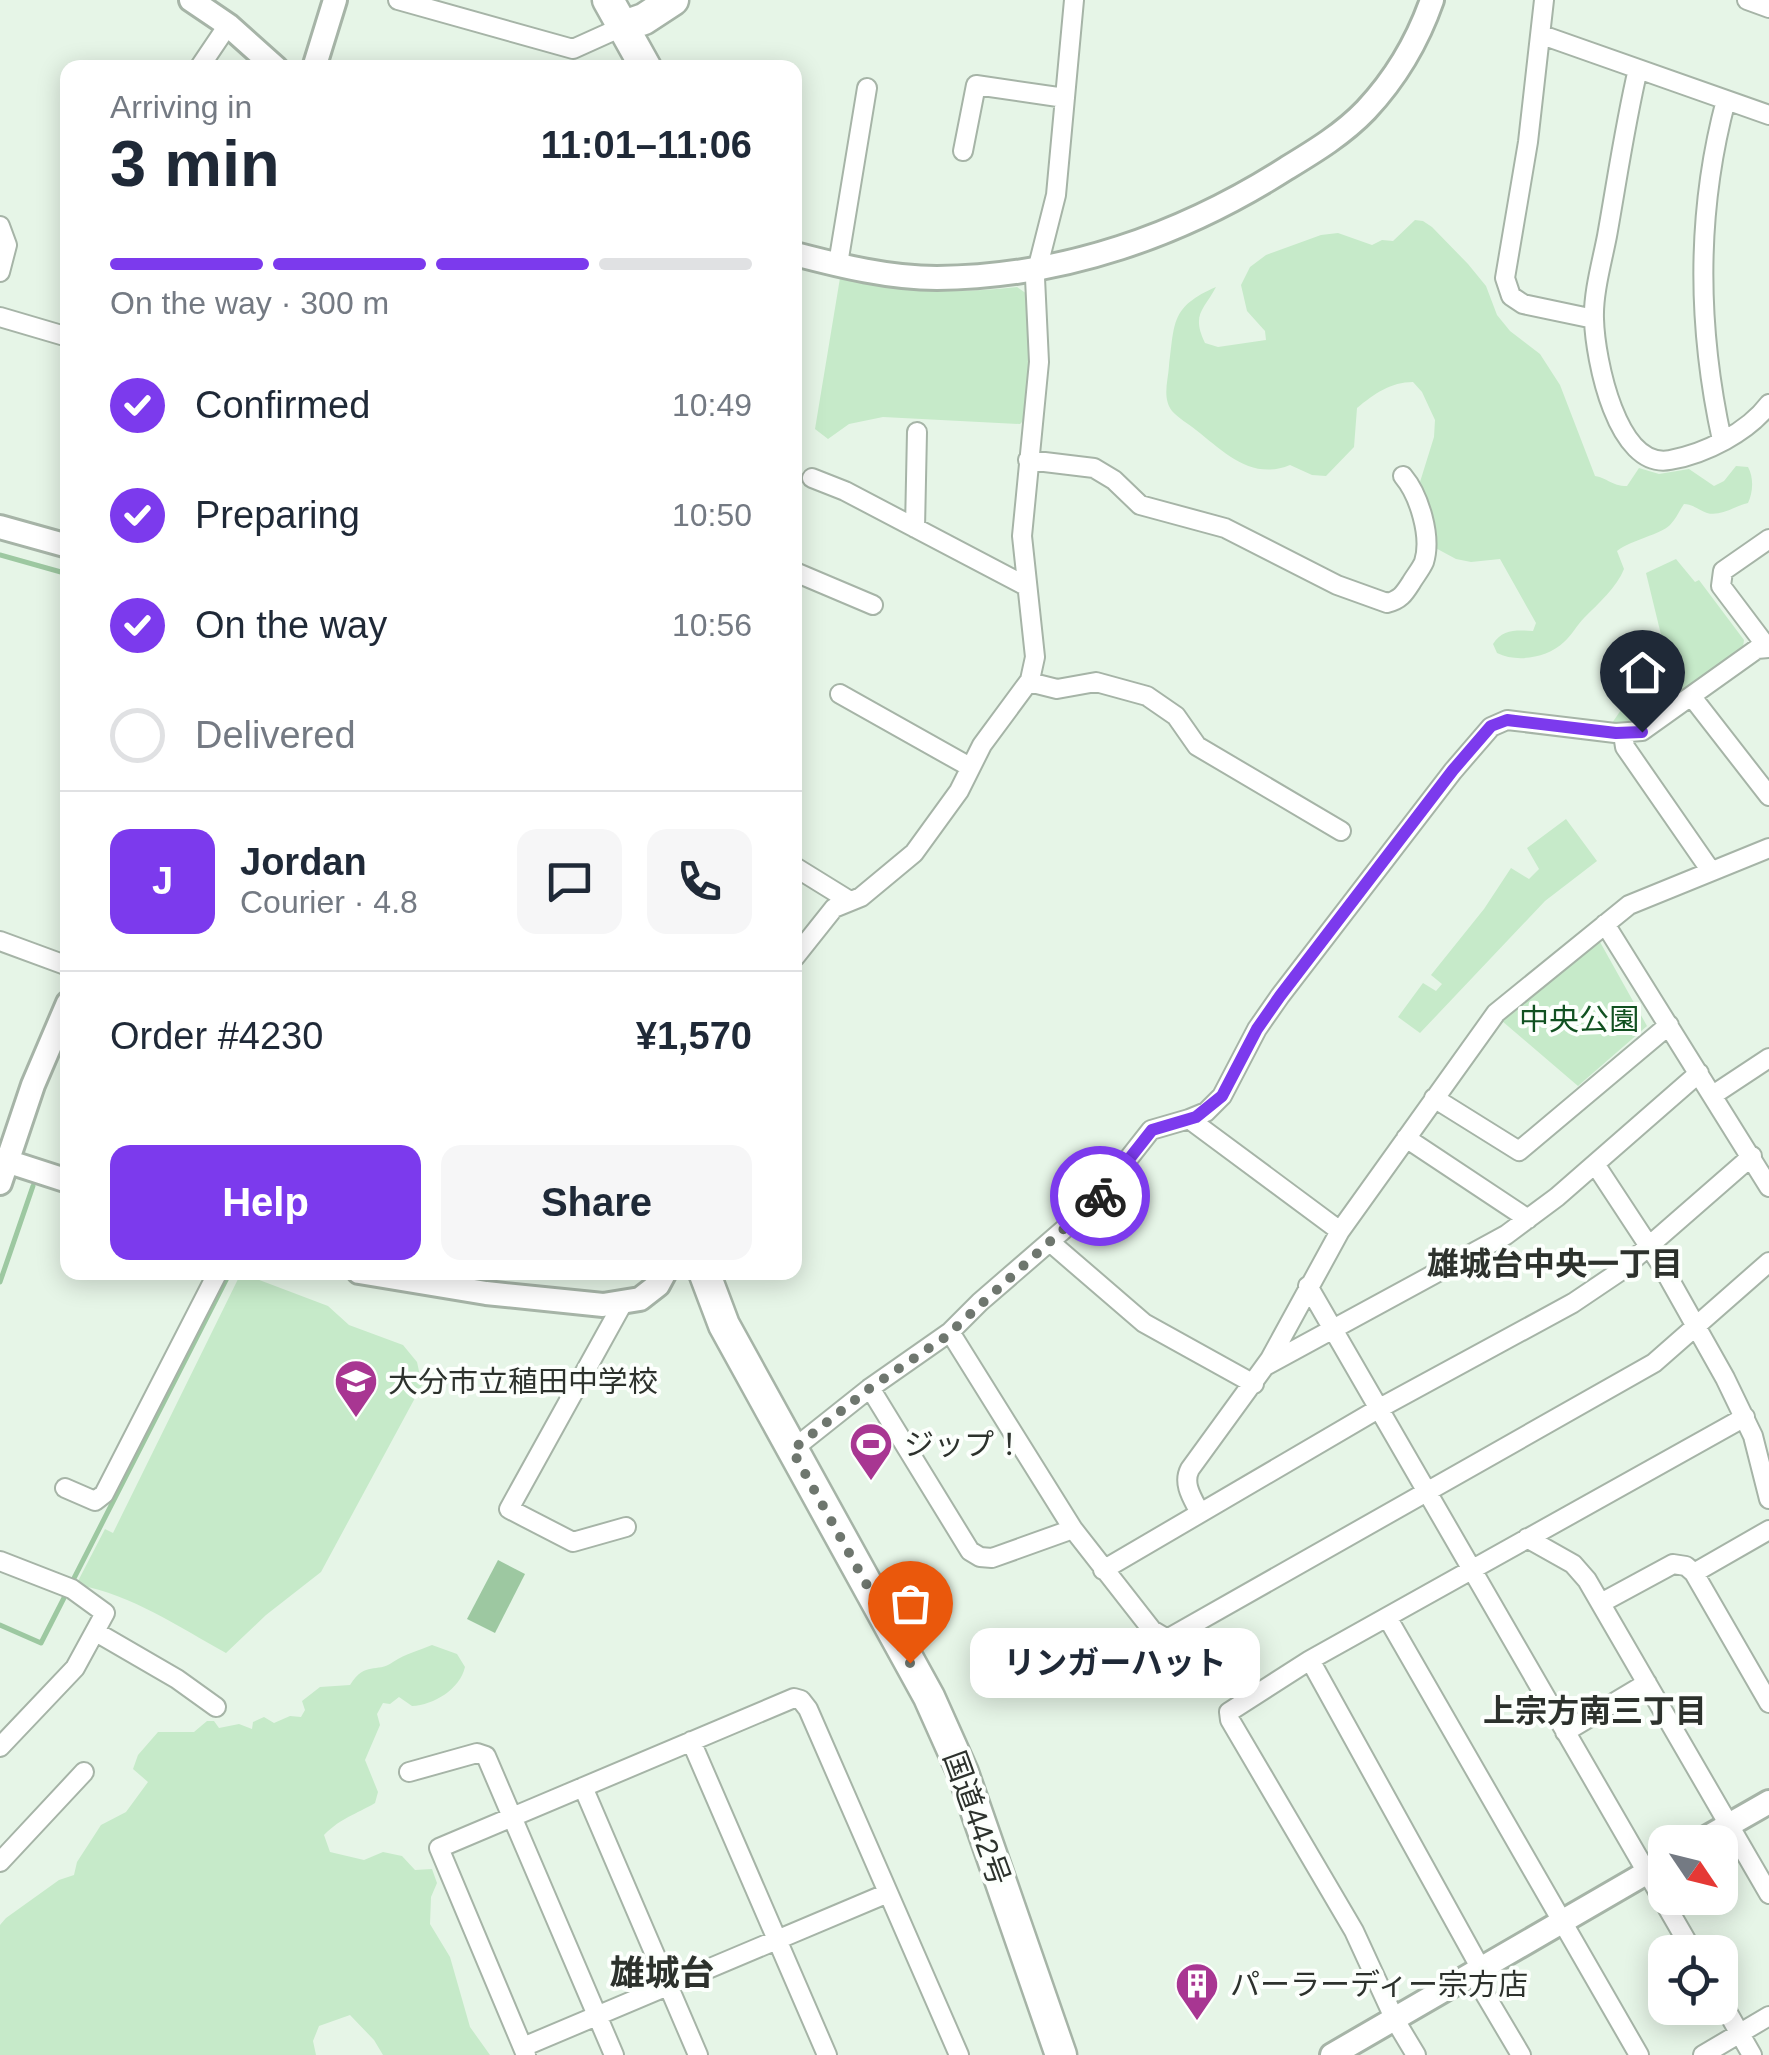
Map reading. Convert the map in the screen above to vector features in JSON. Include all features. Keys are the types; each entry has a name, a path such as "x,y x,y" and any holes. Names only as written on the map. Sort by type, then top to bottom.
{"highway":[{"path":"627,11 673,0"},
{"path":"627,11 643,60"},
{"path":"627,11 662,60"},
{"name":"国道442号","path":"707,1280 718,1313 947,1736 1061,2055"}],"street":[{"path":"192,0 267,60"},
{"path":"316,60 334,0"},
{"path":"398,0 570,58 627,11"},
{"path":"802,947 834,908 862,897 906,862 953,800 970,767 1028,682 1035,657 1022,536 1039,362 1036,269 1056,196 1074,0"},
{"path":"802,256 935,278 1036,269 1131,246 1188,224 1242,196 1328,142 1376,98 1408,52 1432,0"},
{"path":"1544,0 1505,278 1511,296 1523,304 1594,318"},
{"path":"1747,0 1769,8"},
{"path":"204,60 228,25"},
{"path":"1542,35 1769,115"},
{"path":"1638,69 1594,318 1605,380 1620,426 1644,458 1656,462 1672,460 1746,428 1769,404"},
{"path":"963,151 976,84 1064,98"},
{"path":"838,264 867,88"},
{"path":"1722,440 1707,356 1703,257 1710,170 1726,100"},
{"path":"0,226 7,248 0,272"},
{"path":"0,317 60,335"},
{"path":"915,528 918,432"},
{"path":"1028,460 1094,468 1114,480 1140,505 1224,528 1346,589 1387,602 1402,596 1424,560 1424,526 1415,492 1403,476"},
{"path":"812,478 845,491 1026,586"},
{"path":"1,536 60,545"},
{"path":"792,1450 870,1388 950,1332 1100,1197 1152,1130 1206,1112 1222,1096 1268,1012 1453,770 1494,724 1507,720 1623,734 1648,729 1757,649 1768,647 1722,586 1723,571 1769,539"},
{"path":"802,575 873,605"},
{"path":"1028,682 1057,689 1096,682 1148,696 1176,716 1197,746 1340,831"},
{"path":"840,694 970,767"},
{"path":"1692,697 1769,796"},
{"path":"1623,734 1626,746 1710,871"},
{"path":"1200,1513 1188,1491 1186,1476 1266,1366 1340,1232 1496,1013 1629,905 1769,848"},
{"path":"802,870 850,901"},
{"path":"1605,924 1769,1187"},
{"path":"0,941 60,963"},
{"path":"60,1022 2,1168 60,1179"},
{"path":"1434,1098 1519,1151 1669,1026"},
{"path":"1713,1095 1769,1058"},
{"path":"1266,1366 1506,1234 1595,1164 1698,1072"},
{"path":"1190,1119 1340,1232"},
{"path":"1406,1138 1528,1219"},
{"path":"1103,1570 1378,1409 1573,1303 1619,1272 1752,1156"},
{"path":"1595,1164 1650,1245 1745,1417 1769,1499"},
{"path":"1050,1242 1144,1323 1254,1384"},
{"path":"950,1332 1073,1529 1152,1630 1166,1638 1643,1370 1769,1262"},
{"path":"65,1488 96,1501 104,1494 214,1280"},
{"path":"412,1280 558,1302 623,1303 650,1292 659,1280"},
{"path":"1308,1286 1565,1732 1648,1856"},
{"path":"623,1303 509,1509 573,1542 626,1527"},
{"path":"870,1388 970,1551 980,1558 992,1558 1073,1529"},
{"path":"1416,2055 1395,2020 1354,1931 1230,1720 1229,1712 1310,1660 1745,1417"},
{"path":"1694,1573 1769,1530"},
{"path":"1527,1538 1581,1570 1729,1825 1769,1802"},
{"path":"0,1562 69,1588 104,1610 96,1632 74,1668 0,1747"},
{"path":"1601,1604 1673,1564 1686,1566 1694,1573 1769,1703"},
{"path":"1387,1617 1639,2055"},
{"path":"96,1632 216,1707"},
{"path":"1310,1660 1520,2055"},
{"path":"1565,1732 1647,1682"},
{"path":"888,1893 597,2016 524,2051 439,1848 787,1699 801,1700 808,1708 959,2055"},
{"path":"691,1740 827,2055"},
{"path":"409,1772 484,1754 614,2055"},
{"path":"0,1862 84,1772"},
{"path":"583,1787 698,2055"},
{"path":"1738,1841 1769,1894"},
{"path":"1332,2055 1648,1873"},
{"path":"1703,2055 1769,2016"},
{"path":"1735,2025 1752,2055"}],"green space":[{"path":"1415,220 1432,227 1468,264 1486,286 1497,315 1510,331 1540,354 1560,385 1595,476 1627,486 1639,468 1659,474 1689,469 1714,486 1724,481 1736,466 1748,467 1751,476 1748,503 1712,514 1684,504 1666,528 1617,551 1624,569 1617,582 1564,642 1541,655 1505,656 1497,653 1493,644 1505,633 1533,631 1536,623 1500,559 1456,559 1430,545 1415,529 1414,511 1422,493 1420,482 1434,437 1435,420 1413,382 1383,390 1357,408 1354,447 1326,476 1312,475 1290,465 1263,469 1239,462 1177,416 1167,401 1174,327 1190,302 1216,287 1199,319 1205,343 1218,347 1266,340 1265,331 1247,311 1241,285 1250,267 1266,255 1321,235 1338,233 1372,245 1382,240 1393,241"},
{"path":"840,278 928,290 1017,287 1027,294 1035,354 1025,419 1020,424 883,417 849,424 828,439 815,429"},
{"path":"1676,559 1695,582 1699,580 1744,640 1743,647 1636,725 1610,726 1664,647 1646,573"},
{"path":"1566,819 1597,861 1545,901 1420,1033 1398,1017 1423,983 1436,991 1442,984 1431,975 1511,868 1529,879 1539,869 1527,848"},
{"name":"中央公園","path":"1600,942 1647,1026 1578,1086 1502,1021 1511,1008 1593,943"},
{"path":"238,1280 259,1280 328,1306 349,1325 403,1345 417,1362 422,1385 321,1572 226,1653 136,1604 79,1585 105,1529 113,1533"},
{"path":"432,1645 457,1654 465,1667 462,1675 452,1689 429,1703 412,1706 399,1697 390,1704 383,1703 377,1714 380,1725 365,1760 378,1792 375,1803 324,1835 330,1852 364,1860 383,1852 402,1856 415,1870 432,1869 437,1883 431,1897 430,1924 450,1957 470,2027 490,2055 383,2055 350,2015 319,2026 313,2041 316,2055 0,2055 0,1925 59,1880 74,1875 77,1862 101,1825 126,1812 148,1782 133,1769 138,1755 158,1732 194,1732 207,1721 214,1721 219,1728 239,1724 252,1729 253,1722 264,1717 274,1723 290,1716 301,1717 305,1710 302,1701 320,1687 350,1685 366,1670"}],"shaded area":[{"path":"498,1560 525,1574 495,1633 467,1619"}],"waterway":[{"path":"0,555 60,572"},
{"path":"0,1282 33,1186"},
{"path":"0,1625 41,1643 226,1280"}],"way so far":[{"path":"910,1663 792,1450 870,1388 944,1338 1100,1196"}],"place":[{"name":"大分市立稙田中学校","path":"356,1419"},
{"name":"ジップ！","path":"871,1482"},
{"name":"リンガーハット","path":"910,1663"},
{"name":"パーラーディー宗方店","path":"1197,2022"}],"district":[{"name":"雄城台中央一丁目","path":"1555,1264"},
{"name":"上宗方南三丁目","path":"1595,1711"},
{"name":"雄城台","path":"662,1972"}],"route":[{"path":"1100,1196 1152,1130 1196,1117 1214,1106 1268,1012 1453,770 1494,724 1507,720 1616,733 1642,732"}]}
